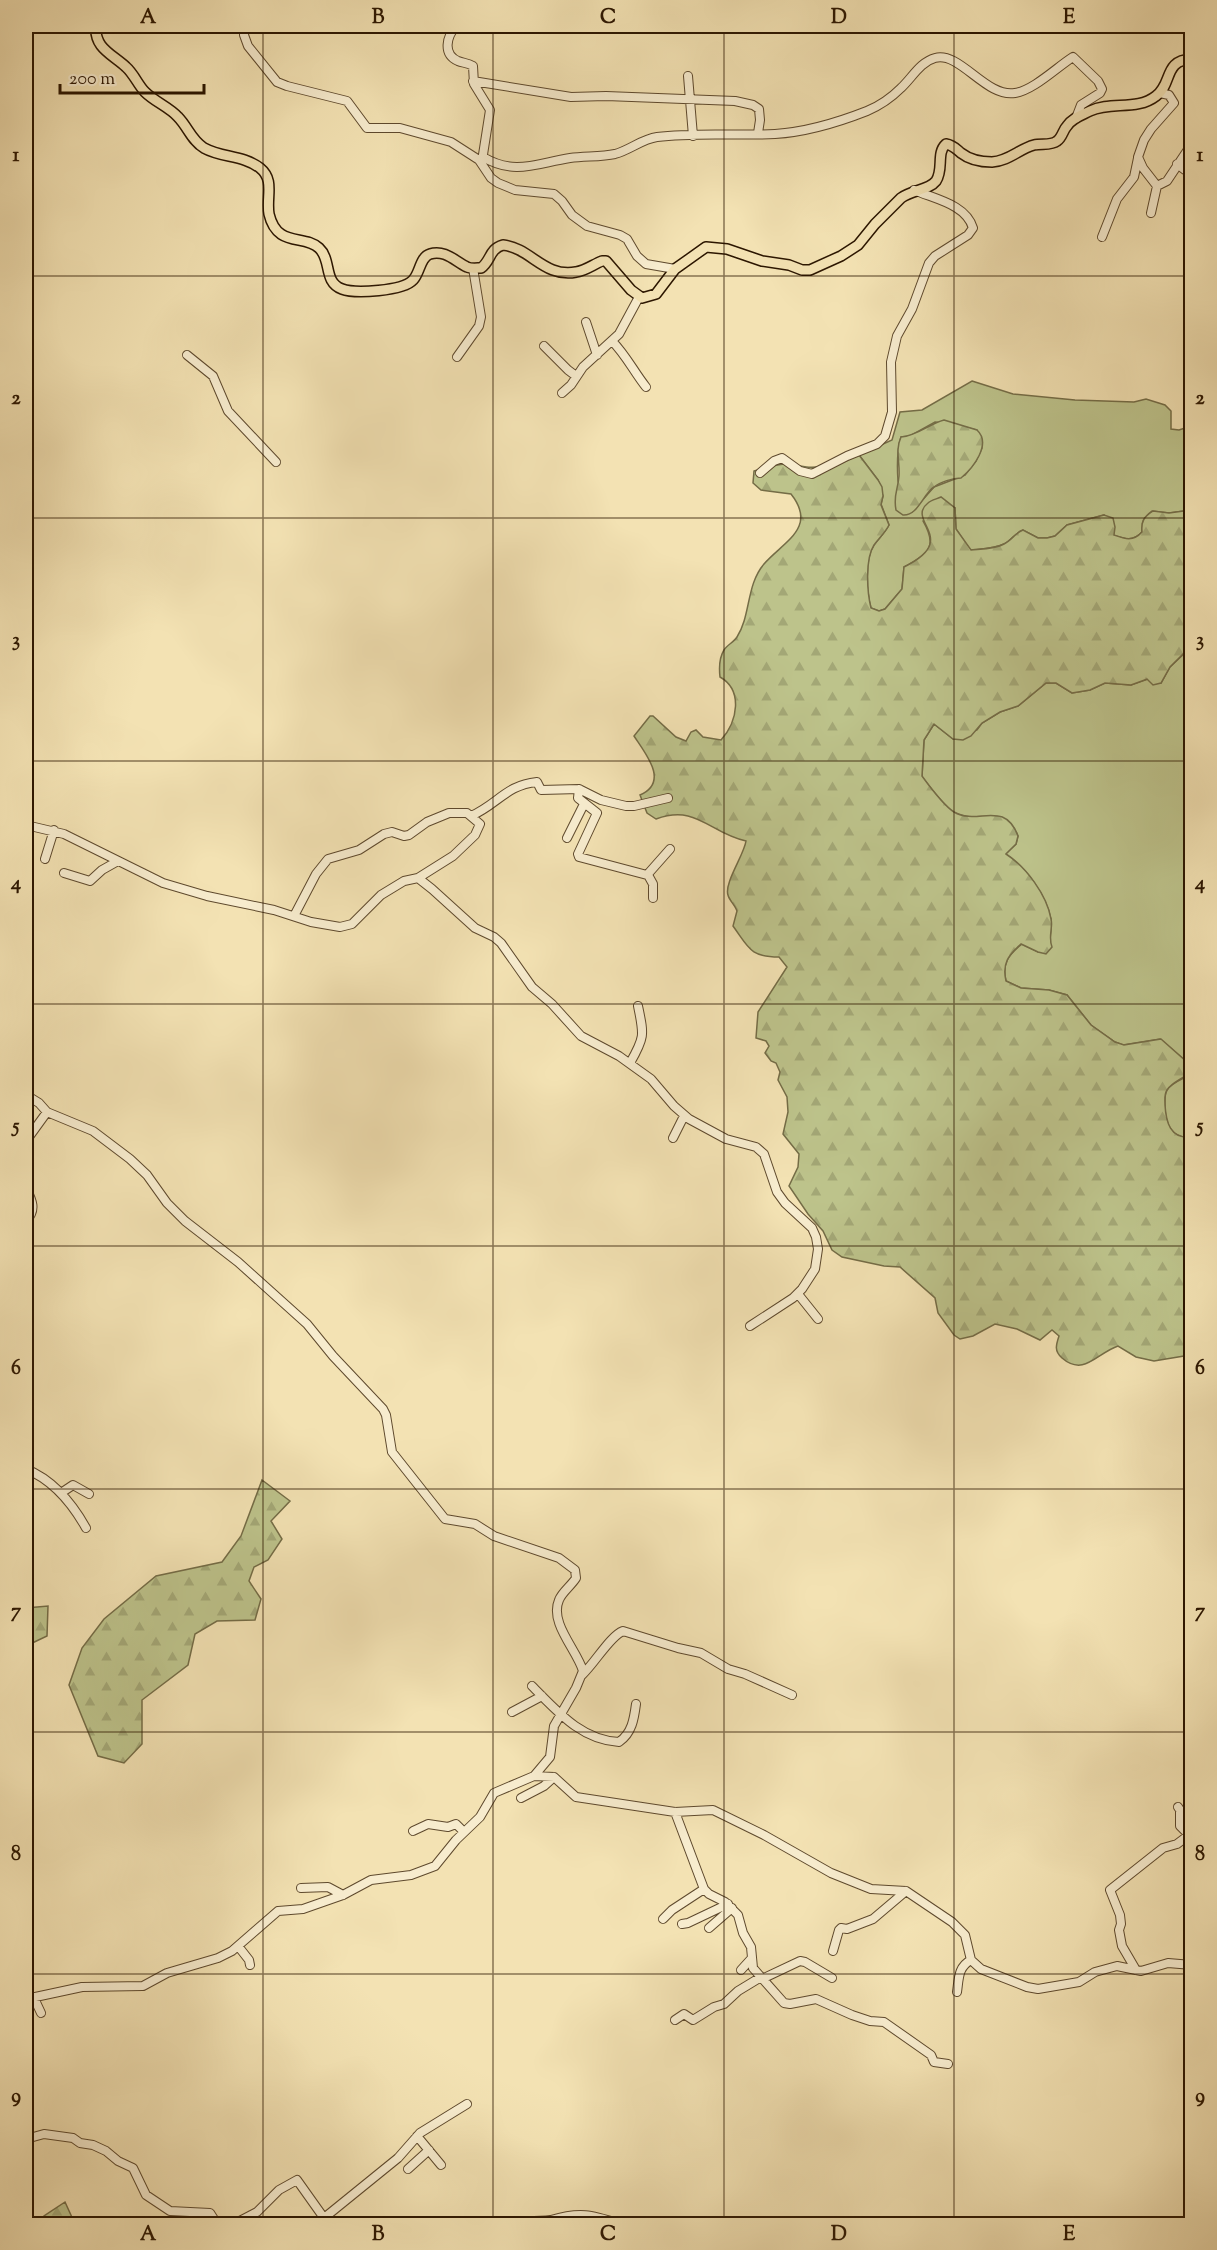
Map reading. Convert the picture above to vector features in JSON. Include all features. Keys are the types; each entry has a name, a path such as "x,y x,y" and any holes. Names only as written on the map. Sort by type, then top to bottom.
{"main road":[{"path":"96,26 100,46 129,70 146,92 179,118 197,143 210,151 246,160 265,172 269,180 268,204 273,223 290,239 310,243 318,248 324,255 332,282 337,287 355,291 402,286 413,280 423,260 433,254 453,257 466,266 482,268 494,249 503,245 519,249 541,265 558,271 575,273 605,261 639,297 656,294 675,269 699,251 712,247 762,261 810,270 841,256 858,244 901,198 914,190 926,188 936,180 940,169 941,151 946,144 967,157 977,160 1002,161 1033,145 1058,141 1068,123 1102,106 1141,104 1160,93 1173,66 1180,60 1191,58"}],"street":[{"path":"245,26 244,35 248,46 280,84 347,101 353,106 363,125 368,128 392,127 445,140 462,147 482,160 505,167 534,166 568,159 616,154 656,137 796,131 836,122 871,109 902,87 925,63 940,57 952,61 989,86 1006,93 1017,93 1073,57 1098,81 1102,89 1100,93 1081,105 1076,118"},
{"path":"456,26 448,39 449,51 456,60 473,66 473,81 490,110 482,160 491,178 515,190 554,194 572,215 587,226 627,239 637,256 646,264 675,269"},
{"path":"688,76 688,100 693,136"},
{"path":"473,81 571,97 606,96 735,101 756,106 760,115 758,133"},
{"path":"1102,237 1117,198 1134,177 1138,157 1151,129 1174,103 1169,95 1160,93"},
{"path":"1157,186 1167,181 1191,145"},
{"path":"1138,157 1143,168 1157,186"},
{"path":"1177,164 1185,170 1191,169"},
{"path":"1151,213 1157,186"},
{"path":"760,474 774,461 782,458 800,471 812,474 877,444 886,433 892,407 891,362 897,336 912,309 929,263 935,256 969,236 974,228 966,216 952,205 914,190"},
{"path":"457,357 481,321 473,268"},
{"path":"562,393 623,329 639,297"},
{"path":"585,322 597,355"},
{"path":"612,341 624,354 646,387"},
{"path":"544,346 576,376"},
{"path":"187,355 213,376 226,407 237,422 276,462"},
{"path":"471,816 491,806 513,787 526,783 537,782 541,790 579,789 601,800 626,806 668,798"},
{"path":"579,789 578,798 597,813 578,856 648,875 653,884 653,898"},
{"path":"567,838 584,804"},
{"path":"26,825 54,830 163,883 328,926 348,927 381,895 404,880 418,878 453,856 475,835 480,825 471,816 460,812 445,814 427,822 409,835 404,836 392,832 384,834 359,849 328,859 316,874 294,916"},
{"path":"45,859 54,830"},
{"path":"648,875 670,849"},
{"path":"64,873 90,881 102,870 118,861"},
{"path":"418,878 475,928 501,943 532,987 552,1004 581,1036 630,1063 651,1079 684,1116 726,1139 756,1147 762,1151 777,1192 785,1203 812,1228 818,1242 815,1269 798,1294 750,1326"},
{"path":"630,1063 641,1044 643,1035 638,1006"},
{"path":"26,1095 39,1103 47,1112 93,1131 114,1146 147,1175 167,1203 185,1221 238,1262 307,1324 333,1356 383,1409 392,1452 445,1519 475,1524 494,1536 559,1558 575,1570 576,1578 560,1598 557,1611 564,1634 582,1666 582,1675"},
{"path":"26,1141 47,1112"},
{"path":"673,1138 684,1116"},
{"path":"26,1188 33,1207 26,1221"},
{"path":"798,1294 818,1319"},
{"path":"26,1469 37,1474 61,1493 86,1528"},
{"path":"61,1493 73,1485 89,1494"},
{"path":"534,1776 549,1757 553,1729 582,1675 594,1664 615,1634 623,1631 701,1653 728,1669 792,1695"},
{"path":"532,1686 560,1715 581,1731 609,1741 619,1742 625,1737 632,1725 636,1704"},
{"path":"512,1712 542,1696"},
{"path":"41,2013 30,1998 82,1987 143,1986 167,1973 218,1958 238,1946 278,1911 303,1910 343,1895 370,1880 411,1875 435,1866 464,1832 480,1818 494,1793 534,1776 554,1777 576,1797 675,1812 714,1810 765,1834 831,1873 871,1889 906,1891 952,1922 965,1935 972,1960 981,1970 1038,1989 1079,1982 1095,1972 1117,1966 1141,1971 1168,1963 1191,1965"},
{"path":"521,1798 544,1786 554,1777"},
{"path":"1136,1970 1122,1946 1119,1930 1120,1915 1110,1890 1163,1848 1177,1844 1184,1836 1189,1835 1179,1826 1180,1810 1178,1807"},
{"path":"675,1812 704,1889 730,1906 738,1915 743,1933 751,1947 754,1969 786,2004 816,1999 852,2015 870,2021 884,2022 931,2055 934,2062 948,2064"},
{"path":"413,1832 430,1823 448,1827 456,1824 464,1832"},
{"path":"301,1888 328,1887 343,1895"},
{"path":"663,1919 672,1910 704,1889"},
{"path":"833,1951 841,1928 847,1929 873,1919 906,1891"},
{"path":"682,1924 730,1906"},
{"path":"709,1928 730,1906"},
{"path":"238,1946 249,1960 250,1965"},
{"path":"741,1970 750,1963 751,1959"},
{"path":"957,1992 958,1975 962,1968 972,1960"},
{"path":"675,2020 684,2014 693,2020 714,2007 724,2004 738,1991 800,1961 832,1978"},
{"path":"234,2224 257,2212 279,2190 297,2180 323,2222 398,2158 417,2136 467,2104"},
{"path":"26,2139 44,2134 74,2138 80,2143 93,2145 106,2151 117,2161 130,2165 136,2172 140,2186 147,2196 173,2212 210,2213 217,2224"},
{"path":"417,2136 441,2164"},
{"path":"408,2169 429,2150"},
{"path":"523,2224 579,2214 621,2224"}],"green space":[{"path":"972,381 1013,394 1075,400 1134,402 1146,399 1165,405 1171,411 1171,429 1179,430 1191,426 1191,510 1169,513 1152,511 1144,520 1142,532 1132,538 1113,535 1104,515 1067,525 1055,536 1038,538 1023,530 1000,546 970,550 956,529 955,508 923,521 930,537 929,549 920,558 904,567 902,589 885,609 879,611 871,608 868,594 868,567 874,545 889,525 881,504 883,496 878,480 859,455 892,440 900,412 922,410","holes":["935,422 977,430 982,448 976,461 965,475 934,487 912,512 898,481 901,437 910,436"]},
{"path":"944,420 977,430 983,442 979,456 961,478 937,485 930,490 913,512 903,515 896,510 895,500 899,476 898,447 901,437"},
{"path":"859,455 882,487 881,505 889,525 874,545 869,558 868,585 871,608 879,611 885,609 902,589 904,567 929,548 931,539 923,517 923,510 929,502 941,497 955,508 956,529 971,550 1000,546 1023,530 1038,538 1055,536 1067,525 1104,515 1113,518 1114,535 1132,538 1142,532 1144,520 1153,511 1169,513 1191,510 1191,652 1186,651 1170,667 1161,683 1153,685 1147,679 1131,685 1105,683 1090,690 1072,693 1056,683 1046,683 1018,706 1000,712 982,723 971,736 963,740 953,739 934,724 924,740 922,776 954,812 963,816 998,816 1012,825 1018,836 1016,844 1006,854 1028,874 1049,910 1052,947 1046,954 1021,944 1007,960 1006,981 1021,988 1049,990 1067,995 1091,1025 1115,1042 1124,1045 1161,1039 1188,1063 1190,1072 1169,1087 1165,1099 1170,1128 1178,1135 1191,1137 1190,1355 1154,1361 1136,1357 1118,1346 1090,1362 1077,1365 1059,1355 1056,1348 1059,1336 1052,1330 1040,1340 1017,1329 995,1324 973,1336 960,1339 954,1335 938,1313 935,1298 900,1267 842,1257 832,1250 823,1231 789,1186 798,1167 799,1154 783,1134 788,1112 787,1097 778,1080 780,1072 776,1063 771,1061 765,1053 769,1046 766,1041 756,1038 758,1012 787,967 779,957 769,957 751,950 733,926 737,911 729,897 729,883 746,841 693,817 670,815 656,819 647,813 640,795 649,789 654,775 649,759 634,736 650,716 653,716 676,737 686,741 691,732 696,730 703,737 721,740 731,724 736,706 735,698 727,683 720,677 721,656 725,648 736,639 745,619 758,572 795,534 801,516 791,494 761,490 753,483 754,471 784,464 823,466 828,469"},
{"path":"1187,651 1191,652 1191,1137 1175,1134 1169,1126 1165,1099 1169,1088 1184,1078 1188,1063 1160,1039 1123,1045 1115,1042 1091,1025 1067,995 1049,990 1021,988 1006,981 1007,960 1022,944 1038,952 1051,947 1051,919 1045,901 1034,882 1005,854 1016,844 1018,836 1012,825 1005,819 997,817 962,816 953,812 922,777 924,740 934,724 953,739 977,730 982,723 1000,712 1018,706 1046,683 1056,683 1072,693 1090,690 1105,683 1131,685 1148,679 1161,683 1170,667"},
{"path":"262,1480 290,1501 271,1521 282,1539 268,1560 254,1567 249,1581 261,1599 255,1620 217,1621 195,1634 188,1665 142,1700 142,1744 124,1763 98,1756 69,1685 82,1648 104,1619 156,1576 222,1562 241,1536"},
{"path":"48,1606 47,1636 26,1646 26,1608"},
{"path":"65,2202 75,2224 44,2224 44,2216"}]}
